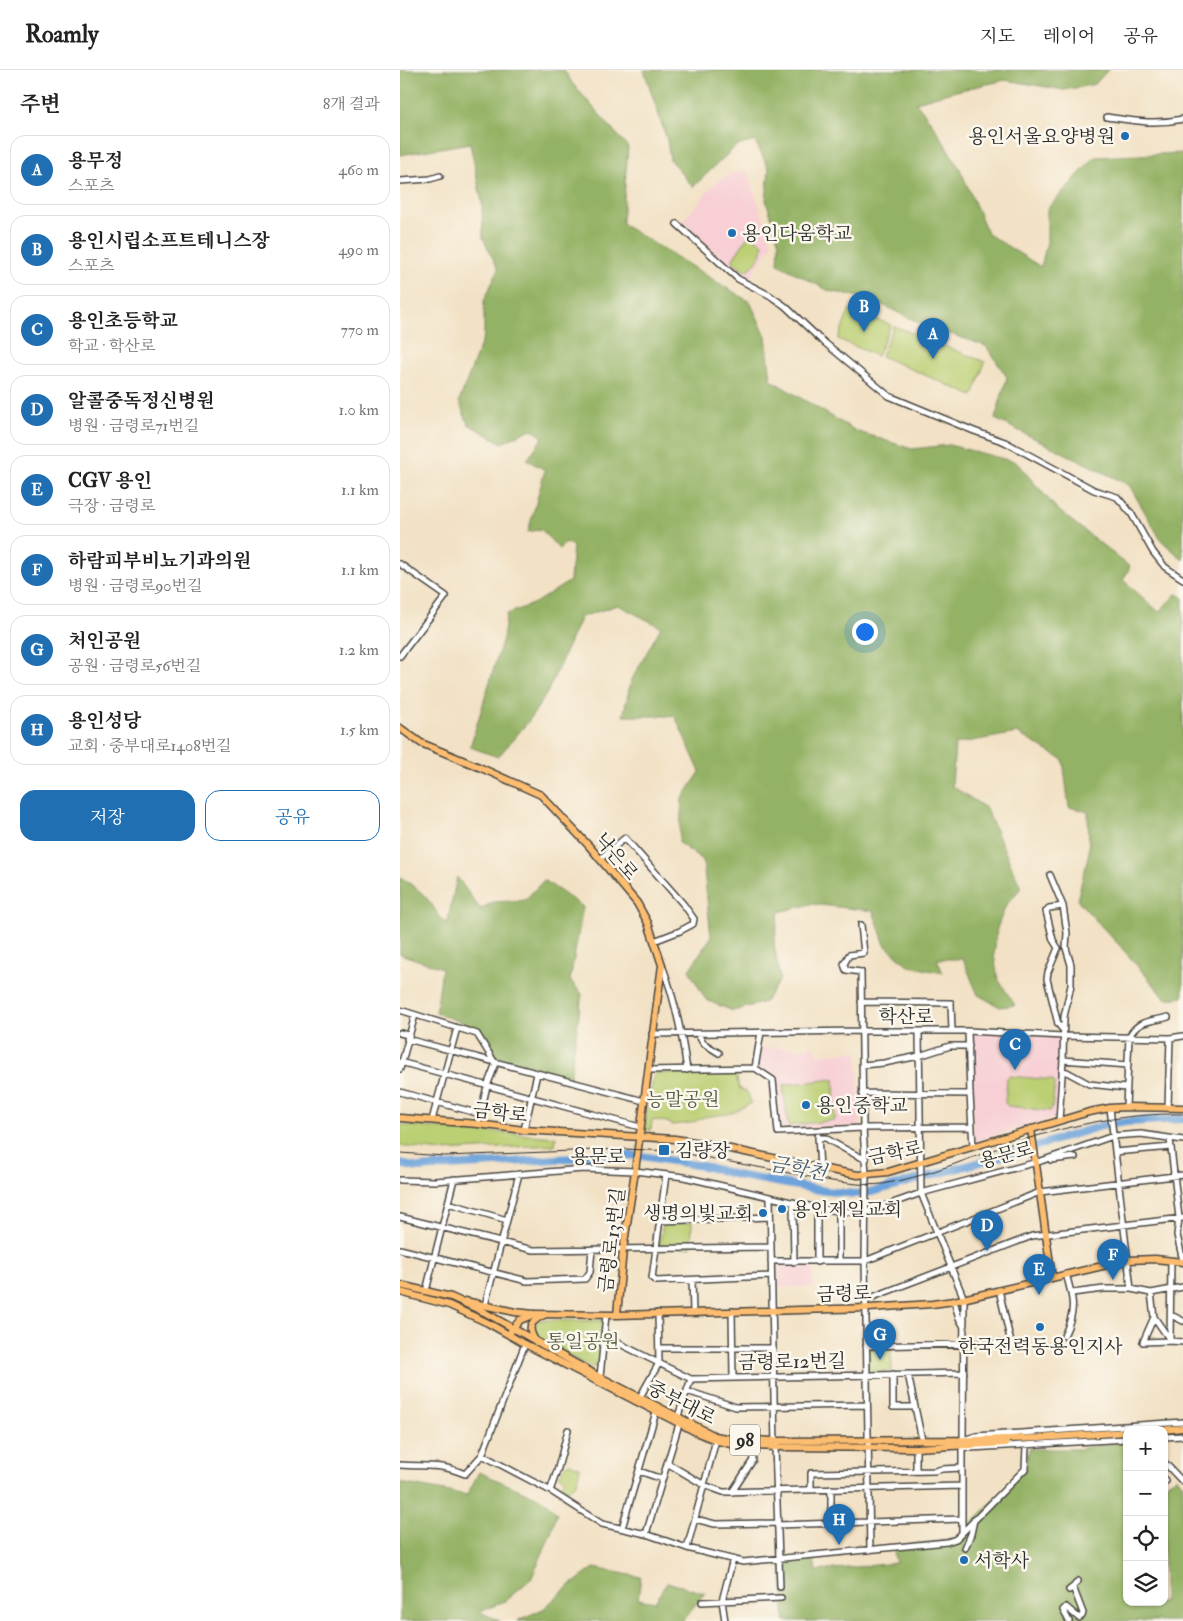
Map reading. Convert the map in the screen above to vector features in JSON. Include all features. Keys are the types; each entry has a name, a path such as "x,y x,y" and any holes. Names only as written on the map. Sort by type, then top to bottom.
{"main road":[{"name":"낙은로","path":"400,728 421,743 541,796 600,859 637,903 648,923 662,965 639,1136"},
{"name":"금학로","path":"400,1118 478,1124 524,1130 639,1136 707,1144 865,1176 921,1164 973,1145 1110,1108 1183,1108"},
{"path":"1032,1130 1052,1278"},
{"name":"금령로13번길","path":"617,1315 623,1250 639,1136"},
{"name":"금령로","path":"451,1297 515,1312 535,1314 617,1315 865,1308 954,1301 1128,1260 1183,1261"},
{"name":"중부대로","path":"400,1285 451,1297 484,1312 525,1344 679,1424 716,1440 752,1447 775,1444 867,1440 922,1440 963,1443"},
{"name":"중부대로","path":"400,1292 449,1305 536,1343 715,1436 775,1444 916,1448 1039,1438 1123,1435"},
{"path":"510,1332 520,1320 535,1314"},
{"path":"536,1343 531,1334 530,1326 535,1319 545,1314"},
{"path":"1168,1431 1183,1430"}],"street":[{"path":"1107,117 1147,123 1161,123 1183,119"},
{"path":"400,181 430,179 440,176"},
{"path":"677,224 738,279 769,295 785,306 819,338 890,396 1005,442 1094,490 1117,497 1131,513 1165,567 1183,579"},
{"path":"400,564 446,596 400,656"},
{"path":"600,859 625,838 684,904 694,919 693,924 654,941"},
{"path":"1050,875 1063,906 1067,934 1066,948 1071,965 1071,985 1064,1017 1064,1060 1058,1122"},
{"path":"1058,948 1053,940 1046,911 1049,908 1063,906"},
{"path":"861,925 864,953 848,955 844,964 846,970 861,972 862,1093 866,1159 865,1308 870,1550"},
{"path":"1058,948 1066,948"},
{"path":"1058,948 1047,979 1058,1024 1063,1033"},
{"path":"662,965 670,986 682,1034 687,1070"},
{"path":"861,1002 950,1003 952,1031"},
{"path":"400,1010 477,1034 496,1063"},
{"path":"414,1014 401,1064 640,1127"},
{"path":"1126,1107 1129,1037 1132,1031 1144,1022 1168,1017"},
{"path":"432,1120 457,1028"},
{"name":"학산로","path":"652,1034 862,1030 1063,1033 1170,1038 1183,1036"},
{"path":"919,1031 921,1193 964,1299 962,1531"},
{"path":"968,1031 973,1145"},
{"path":"755,1068 761,1032"},
{"path":"400,1033 450,1051 644,1101"},
{"path":"698,1034 703,1043 720,1053"},
{"path":"1168,1107 1170,1038"},
{"path":"862,1065 919,1056 950,1046 968,1046"},
{"path":"1064,1060 1128,1065"},
{"path":"478,1124 487,1086 496,1063"},
{"path":"648,1070 755,1068 773,1080 778,1132 863,1128 971,1127"},
{"path":"1062,1071 1089,1084 1126,1088"},
{"path":"524,1130 537,1074"},
{"path":"400,1092 480,1114"},
{"path":"862,1093 970,1094"},
{"path":"1110,1108 1131,1289"},
{"path":"818,1130 820,1168"},
{"name":"용문로","path":"400,1180 454,1179 584,1169 635,1170 684,1177 817,1208 839,1211 865,1210 1037,1160 1113,1133 1141,1134 1183,1140"},
{"path":"818,1138 826,1138 829,1142 838,1143 860,1158 866,1159"},
{"path":"1170,1138 1181,1218 1177,1235 1183,1261"},
{"path":"1115,1152 1171,1147"},
{"path":"1037,1160 1075,1157"},
{"path":"485,1305 519,1174"},
{"path":"666,1175 652,1278 656,1281 771,1276"},
{"path":"771,1262 865,1260 1040,1192 1183,1175"},
{"path":"426,1291 454,1179"},
{"path":"770,1197 773,1377 780,1587"},
{"path":"793,1202 794,1262"},
{"path":"448,1203 507,1220"},
{"path":"817,1208 817,1262"},
{"path":"839,1211 839,1261"},
{"path":"400,1216 533,1250 657,1250 770,1247"},
{"path":"660,1221 770,1217"},
{"path":"865,1300 1032,1236 1181,1218"},
{"path":"400,1249 492,1274 527,1281 585,1279 590,1272 592,1249"},
{"path":"1170,1341 1171,1261"},
{"path":"1064,1336 1070,1323 1074,1305 1066,1274"},
{"path":"692,1280 693,1312"},
{"path":"1072,1293 1104,1289 1131,1289 1151,1293 1183,1287"},
{"path":"866,1346 1011,1343 999,1290"},
{"path":"1151,1293 1154,1318 1170,1341"},
{"path":"954,1301 964,1328"},
{"path":"732,1311 733,1378"},
{"path":"640,1397 659,1363 658,1314"},
{"path":"600,1377 606,1315"},
{"path":"1171,1315 1183,1322"},
{"path":"1154,1318 1143,1342 1183,1342"},
{"name":"금령로12번길","path":"604,1336 691,1379 964,1373"},
{"path":"400,1465 435,1465 449,1467 465,1474 482,1455 525,1344"},
{"path":"659,1348 773,1348"},
{"path":"893,1374 893,1407 914,1407"},
{"path":"908,1374 922,1440"},
{"path":"678,1416 691,1379"},
{"path":"687,1391 736,1408 867,1405"},
{"path":"622,1528 656,1412"},
{"path":"963,1443 976,1436 1183,1422"},
{"path":"646,1534 679,1424"},
{"path":"550,1491 568,1430"},
{"path":"963,1443 970,1448 1026,1446 1123,1435"},
{"path":"1168,1437 1183,1436"},
{"path":"687,1548 716,1440"},
{"path":"956,1539 1025,1469 1026,1446"},
{"path":"732,1492 753,1460 752,1447"},
{"path":"916,1448 916,1471"},
{"path":"482,1455 550,1491 602,1524 646,1534 687,1548 742,1562 948,1542 971,1534"},
{"path":"667,1463 704,1485 723,1492 962,1486"},
{"path":"1168,1466 1183,1482"},
{"path":"811,1490 811,1473 962,1468"},
{"path":"638,1471 662,1479"},
{"path":"831,1490 831,1524"},
{"path":"695,1519 715,1524 831,1524 962,1519"},
{"path":"965,1548 974,1520"},
{"path":"726,1621 722,1601 733,1559"},
{"path":"1069,1621 1063,1610 1066,1607 1078,1618 1083,1613 1071,1588 1078,1581"},
{"path":"702,1602 781,1598"}],"shaded area":[{"name":"용인다움학교","path":"747,171 772,244 750,278 737,274 683,221 718,180 734,172"},
{"path":"968,1031 1063,1036 1057,1117 974,1142"},
{"path":"814,1045 818,1055 858,1051 860,1126 780,1130 774,1079 757,1067 760,1047 802,1049"},
{"path":"813,1264 813,1287 779,1287 779,1265"}],"green space":[{"path":"400,70 564,70 572,83 628,147 622,224 750,302 766,336 771,380 856,431 912,449 949,445 1016,462 1057,509 1130,567 1123,580 1159,612 1176,594 1183,597 1183,997 1166,999 1077,900 1089,852 1088,812 1069,807 1063,760 1017,733 955,744 952,786 986,808 1021,888 1006,905 997,928 994,955 998,979 1015,1005 1000,1007 978,995 963,959 937,959 943,973 909,966 885,945 873,911 812,904 779,912 774,944 780,979 765,1002 733,1011 706,1000 689,970 711,937 703,860 679,843 682,799 700,772 675,716 623,716 631,681 661,627 618,605 581,617 547,693 528,722 498,757 470,747 503,638 507,614 535,603 570,581 573,546 566,542 559,549 541,529 528,532 545,470 527,460 543,437 531,429 502,443 468,424 459,401 484,336 484,301 498,269 483,238 482,203 470,143 400,155"},
{"path":"644,70 1108,70 1095,84 1064,90 1005,80 916,102 933,125 960,169 988,234 1041,267 1047,242 1047,209 1095,157 1183,153 1183,560 1161,540 1129,485 995,419 1007,377 986,346 924,325 870,299 829,291 778,264 779,243 766,200 769,169 755,141 736,146 693,187 670,160 667,140"},
{"path":"752,236 763,244 763,247 755,263 746,271 734,263 733,259 747,238"},
{"path":"850,309 891,325 877,356 838,339"},
{"path":"894,326 985,362 973,396 881,356"},
{"path":"457,877 480,909 494,902 525,900 544,880 583,907 570,980 582,994 570,1077 498,1059 478,1028 436,1013 442,968 400,954 400,878 422,893 447,924"},
{"name":"능말공원","path":"654,1073 736,1074 739,1088 748,1093 751,1103 732,1113 704,1117 691,1123 672,1125 667,1122 652,1120 651,1130 644,1129"},
{"path":"1010,1076 1052,1080 1055,1083 1050,1111 1008,1106 1005,1103 1007,1078"},
{"path":"834,1079 835,1120 788,1126 783,1085"},
{"path":"400,1125 556,1137 555,1145 441,1151 400,1146"},
{"path":"692,1222 691,1247 659,1248 663,1223"},
{"name":"통일공원","path":"537,1320 605,1321 601,1362 591,1368 535,1336 532,1331"},
{"path":"891,1348 892,1371 868,1372 868,1349"},
{"path":"1123,1442 1123,1606 1168,1606 1168,1483 1177,1477 1183,1484 1183,1621 785,1621 781,1561 814,1557 816,1571 896,1563 893,1547 956,1539 1025,1469 1029,1449 1078,1449"},
{"path":"570,1463 580,1468 577,1482 567,1491 561,1484 565,1480 559,1475 563,1471 561,1469"},
{"path":"479,1472 545,1501 557,1513 551,1533 532,1578 505,1601 480,1612 500,1621 400,1621 400,1483 467,1495"},
{"path":"594,1568 641,1577 638,1599 655,1602 667,1582 705,1593 682,1621 517,1621 543,1609"}],"waterway":[{"name":"금학천","path":"400,1164 418,1168 620,1155 642,1156 708,1167 736,1175 826,1191 855,1194 872,1192 1017,1152 1101,1126 1126,1122 1183,1119"}],"tram line":[{"path":"400,1153 445,1156 624,1149 672,1151 832,1181 876,1185 900,1181 935,1171 1023,1140 1082,1124 1142,1115 1183,1114"}],"place":[{"name":"용인서울요양병원","path":"1125,136"},
{"name":"용인다움학교","path":"732,233"},
{"name":"용인시립소프트테니스장","path":"864,332"},
{"name":"용무정","path":"933,359"},
{"name":"용인초등학교","path":"1015,1070"},
{"name":"용인중학교","path":"806,1105"},
{"name":"김량장","path":"664,1150"},
{"name":"용인제일교회","path":"782,1209"},
{"name":"생명의빛교회","path":"763,1213"},
{"name":"알콜중독정신병원","path":"987,1251"},
{"name":"하람피부비뇨기과의원","path":"1113,1280"},
{"name":"CGV 용인","path":"1039,1295"},
{"name":"한국전력동용인지사","path":"1040,1327"},
{"name":"처인공원","path":"880,1360"},
{"name":"용인성당","path":"839,1545"},
{"name":"서학사","path":"964,1560"}]}
